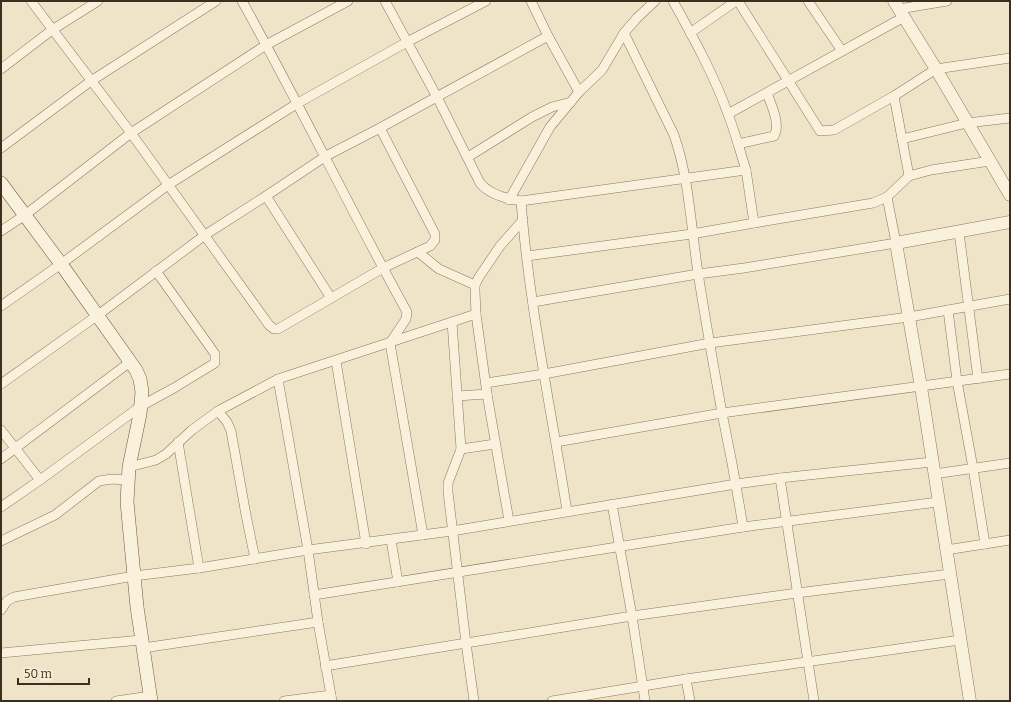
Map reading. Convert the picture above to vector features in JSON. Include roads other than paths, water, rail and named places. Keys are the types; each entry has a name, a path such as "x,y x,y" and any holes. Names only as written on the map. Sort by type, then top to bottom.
{"main road":[{"path":"1,183 98,315 140,379 142,392 141,406 128,473 127,502 134,576 150,698"}],"street":[{"path":"31,1 131,133 272,328 278,329 383,268 430,246 435,240 435,234 380,128"},
{"path":"1,69 52,30 98,1"},
{"path":"1,148 91,81 216,1"},
{"path":"242,1 298,103 407,312 408,315 390,343 423,535"},
{"path":"1,231 25,215 131,133 266,45 348,1"},
{"path":"385,1 437,97 480,183 485,189 509,200 522,201 746,170"},
{"path":"1,306 168,185 298,103 407,42 486,1"},
{"path":"531,1 548,36 579,92"},
{"path":"509,200 550,127 579,92 602,70 624,33 655,1"},
{"path":"673,1 719,91 728,114 746,170 754,224"},
{"path":"690,33 737,1 822,132 834,130 894,96 936,69 1010,58"},
{"path":"808,1 842,51"},
{"path":"728,114 842,51 899,9 947,1"},
{"path":"899,9 1010,195"},
{"path":"624,33 674,135 678,147 698,274 743,527"},
{"path":"1,384 98,315 205,235 326,156 548,36"},
{"path":"738,144 774,136 777,132 777,125 767,93"},
{"path":"894,96 909,176"},
{"path":"468,157 532,117 552,107 571,102"},
{"path":"902,139 967,123 1010,118"},
{"path":"527,256 692,234 873,203 887,197 909,176 931,170 990,161"},
{"path":"266,196 331,298"},
{"path":"887,197 921,386 970,701"},
{"path":"522,201 533,302 567,512"},
{"path":"509,521 487,394 474,299 475,285 500,246 523,220"},
{"path":"533,302 896,243 1010,222"},
{"path":"959,232 978,378"},
{"path":"418,252 440,269 475,285"},
{"path":"1,507 141,406 215,363 216,354 156,271"},
{"path":"486,383 544,374 710,343 909,317 1010,299"},
{"path":"948,310 957,382 985,544"},
{"path":"1,541 54,515 99,481 112,479 156,460 166,454 192,430 218,411 278,379 476,314"},
{"path":"452,322 461,449 448,483 457,573 474,701"},
{"path":"336,361 366,544"},
{"path":"1,459 130,362"},
{"path":"556,442 722,413 1010,374"},
{"path":"278,379 308,550 331,698 284,701"},
{"path":"457,396 487,394"},
{"path":"218,411 227,422 231,431 255,559"},
{"path":"1,430 40,480"},
{"path":"178,442 198,568"},
{"path":"461,449 496,444"},
{"path":"1,610 7,602 14,597 134,576 198,568 308,550 366,544 452,531 736,484 932,462"},
{"path":"934,474 1010,462"},
{"path":"780,478 814,701"},
{"path":"314,595 743,527 938,502"},
{"path":"612,504 632,616 645,701"},
{"path":"391,540 398,582"},
{"path":"946,550 1010,540"},
{"path":"325,666 632,616 950,574"},
{"path":"1,653 142,644 318,622"},
{"path":"552,701 686,679 960,640"},
{"path":"686,679 690,701"},
{"path":"116,701 150,698"}]}
